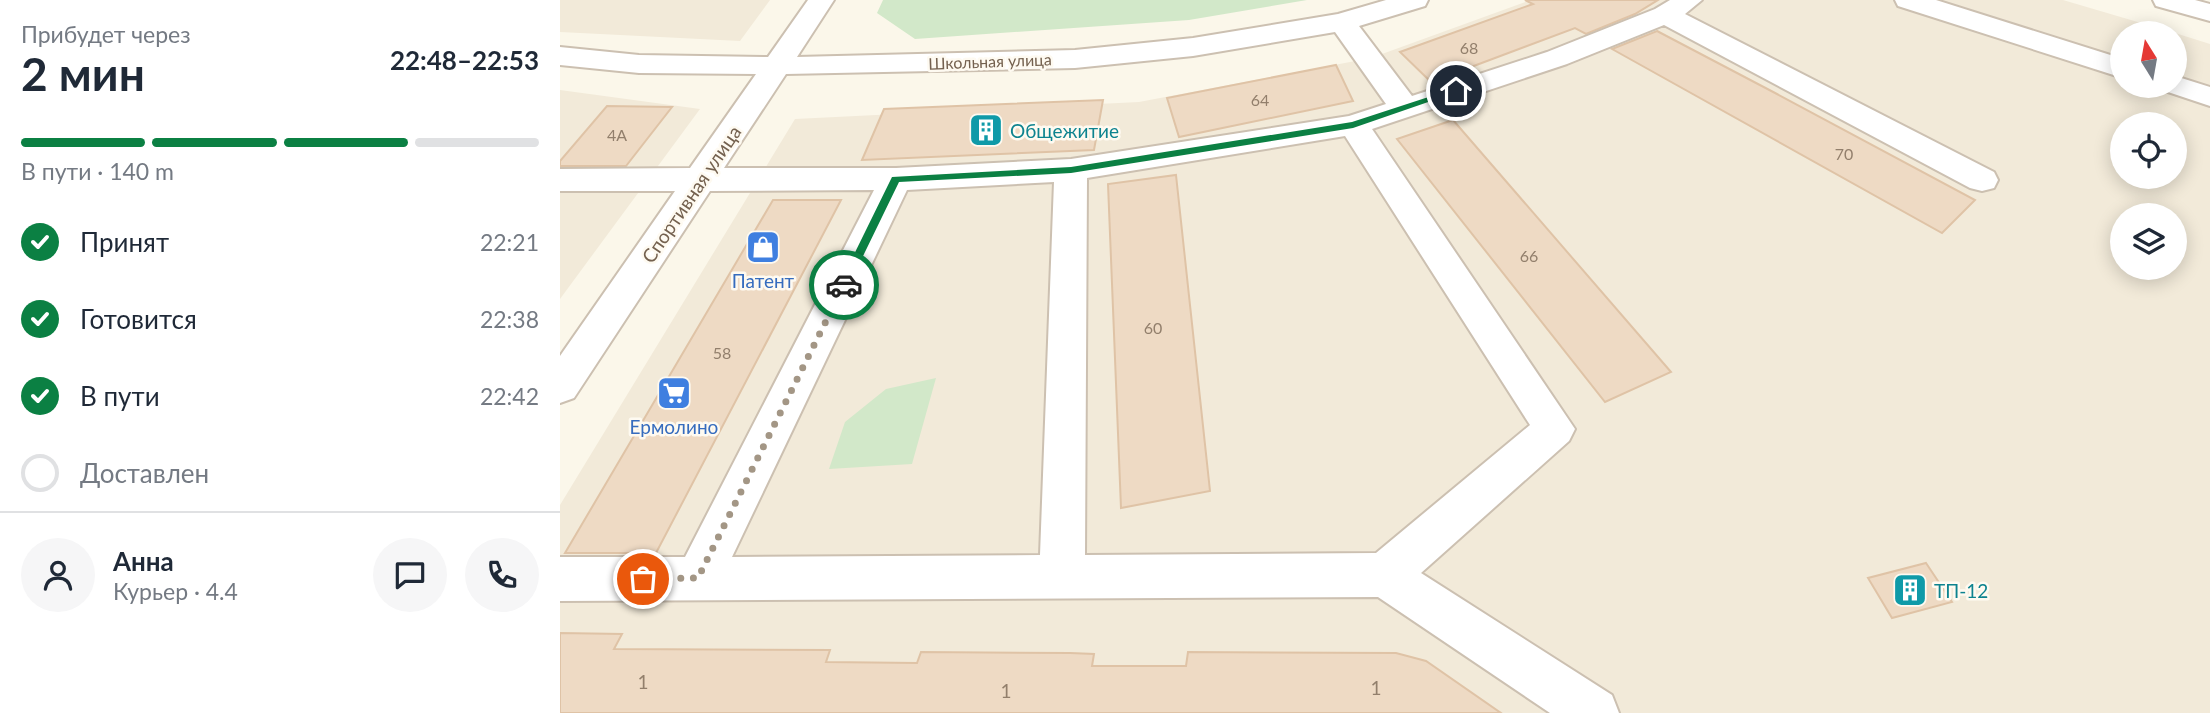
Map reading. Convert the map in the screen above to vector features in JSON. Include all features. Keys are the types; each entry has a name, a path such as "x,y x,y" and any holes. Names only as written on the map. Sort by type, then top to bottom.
{"street":[{"name":"Спортивная улица","path":"560,387 821,0"},
{"name":"Школьная улица","path":"560,56 639,64 779,65 1075,59 1193,47 1342,22 1415,0"},
{"path":"1908,0 2110,65"},
{"path":"2166,0 2210,13"},
{"path":"560,180 896,179 1071,170 1353,125 1557,58 1677,8 1982,180"},
{"path":"1342,22 1405,108"},
{"path":"2188,89 2210,96"},
{"path":"1353,125 1555,429 1385,575"},
{"path":"1062,576 1071,170"},
{"path":"698,578 896,179"},
{"path":"560,579 1385,575 1594,713"}],"shaded area":[{"path":"560,0 770,0 740,41 560,32"},
{"path":"1531,0 2063,0 2134,21 2110,21 2110,98 2188,98 2188,37 2210,44 2210,713 560,713 560,505 795,119 1139,102 1371,58"},
{"path":"560,90 700,109 560,299"}],"green space":[{"path":"883,0 1307,0 1189,20 915,39 877,13"},
{"path":"936,378 912,464 829,469 845,422 886,389"}],"building":[{"path":"1525,0 1658,0 1635,14 1586,34 1575,28 1431,82 1400,52 1533,4"},
{"path":"1657,31 1975,200 1942,233 1612,49"},
{"path":"1336,65 1353,101 1179,137 1167,98"},
{"name":"Общежитие","path":"1103,100 1094,150 862,160 884,109"},
{"path":"607,106 672,107 626,166 560,166 560,161"},
{"path":"1453,120 1671,372 1605,402 1397,139"},
{"path":"1176,175 1210,491 1121,508 1108,184"},
{"path":"773,200 841,200 656,553 565,553"},
{"name":"ТП-12","path":"1926,563 1952,602 1892,618 1868,578"},
{"path":"560,633 622,634 614,649 830,650 826,662 917,663 921,652 1070,653 1094,654 1092,666 1186,666 1188,652 1396,653 1426,661 1501,713 560,713"}],"way so far":[{"path":"643,579 698,578 844,285"}],"place":[{"name":"Общежитие","path":"986,130"},
{"name":"Патент","path":"763,247"},
{"name":"Ермолино","path":"674,393"},
{"name":"ТП-12","path":"1910,590"}],"route":[{"path":"844,285 896,179 1071,170 1353,125 1456,91"}]}
